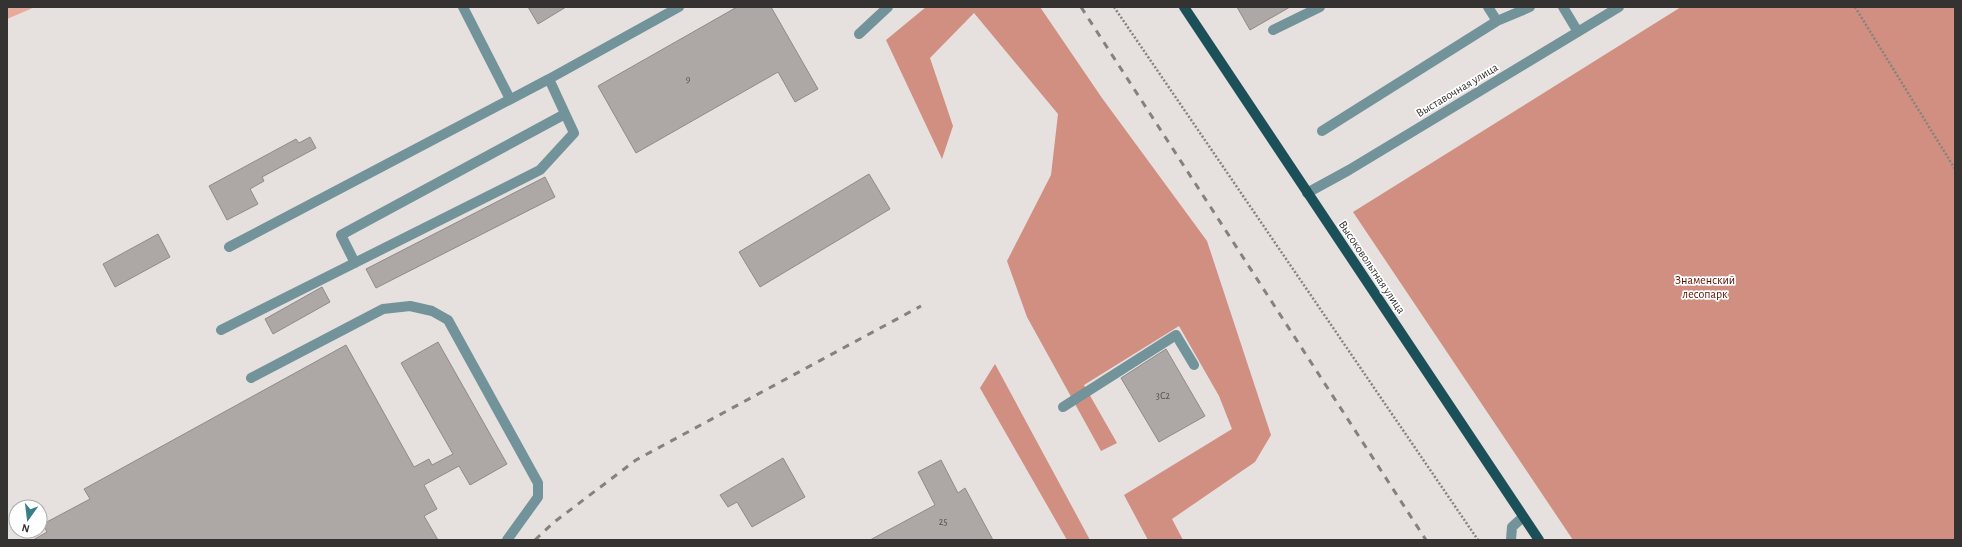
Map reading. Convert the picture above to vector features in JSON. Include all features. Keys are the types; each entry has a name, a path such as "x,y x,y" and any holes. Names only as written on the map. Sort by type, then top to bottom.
{"main road":[{"name":"Высоковольтная улица","path":"1184,7 1538,540"}],"street":[{"path":"463,7 510,99"},
{"path":"229,247 510,99 679,7"},
{"path":"1274,30 1320,7"},
{"path":"1488,7 1497,21"},
{"path":"1322,131 1497,21 1530,7"},
{"path":"1563,7 1578,32"},
{"name":"Выставочная улица","path":"1307,193 1349,170 1619,7"},
{"path":"859,34 886,8"},
{"path":"221,330 540,170 574,133 549,78"},
{"path":"355,263 341,235 565,114"},
{"path":"251,378 383,309 410,306 432,311 448,320 538,483 538,497 507,540"},
{"path":"1063,407 1176,335 1194,365"},
{"path":"1511,540 1512,527 1523,517"}],"path":[{"path":"1114,7 1478,540"},
{"path":"1855,7 1955,169"}],"shaded area":[{"path":"7,7 35,7 7,19"}],"green space":[{"path":"926,7 1040,7 1102,98 1207,241 1271,435 1255,462 1172,519 1183,540 1148,540 1124,495 1232,429 1219,396 1179,326 1084,385 1117,443 1101,451 1027,317 1007,261 1051,175 1058,114 974,13 930,58 953,126 942,159 886,40"},
{"name":"Знаменский лесопарк","path":"1681,7 1955,7 1955,540 1573,540 1353,212"},
{"path":"995,364 1090,540 1067,540 980,388"}],"building":[{"path":"528,7 566,7 538,24"},
{"path":"737,7 771,7 818,89 795,102 778,72 636,153 598,86"},
{"path":"1237,7 1290,7 1250,30"},
{"path":"310,137 316,148 262,177 264,181 250,189 258,204 227,220 209,186 296,139 299,143"},
{"path":"869,174 890,209 760,287 739,252"},
{"path":"545,177 555,197 376,288 366,269"},
{"path":"158,234 170,257 115,287 103,264"},
{"path":"322,287 330,302 273,334 265,319"},
{"path":"438,342 507,464 470,485 459,466 424,485 437,509 424,516 438,540 33,540 48,539 48,521 90,499 84,489 346,345 414,467 429,459 432,465 453,454 401,363"},
{"path":"1166,349 1205,416 1159,442 1121,378"},
{"path":"783,458 805,497 752,527 737,502 728,507 720,495"},
{"path":"941,460 958,493 965,488 993,540 870,540 935,505 918,472"}],"railway":[{"path":"1081,7 1426,540"},
{"path":"535,540 553,523 636,460 921,306"}]}
